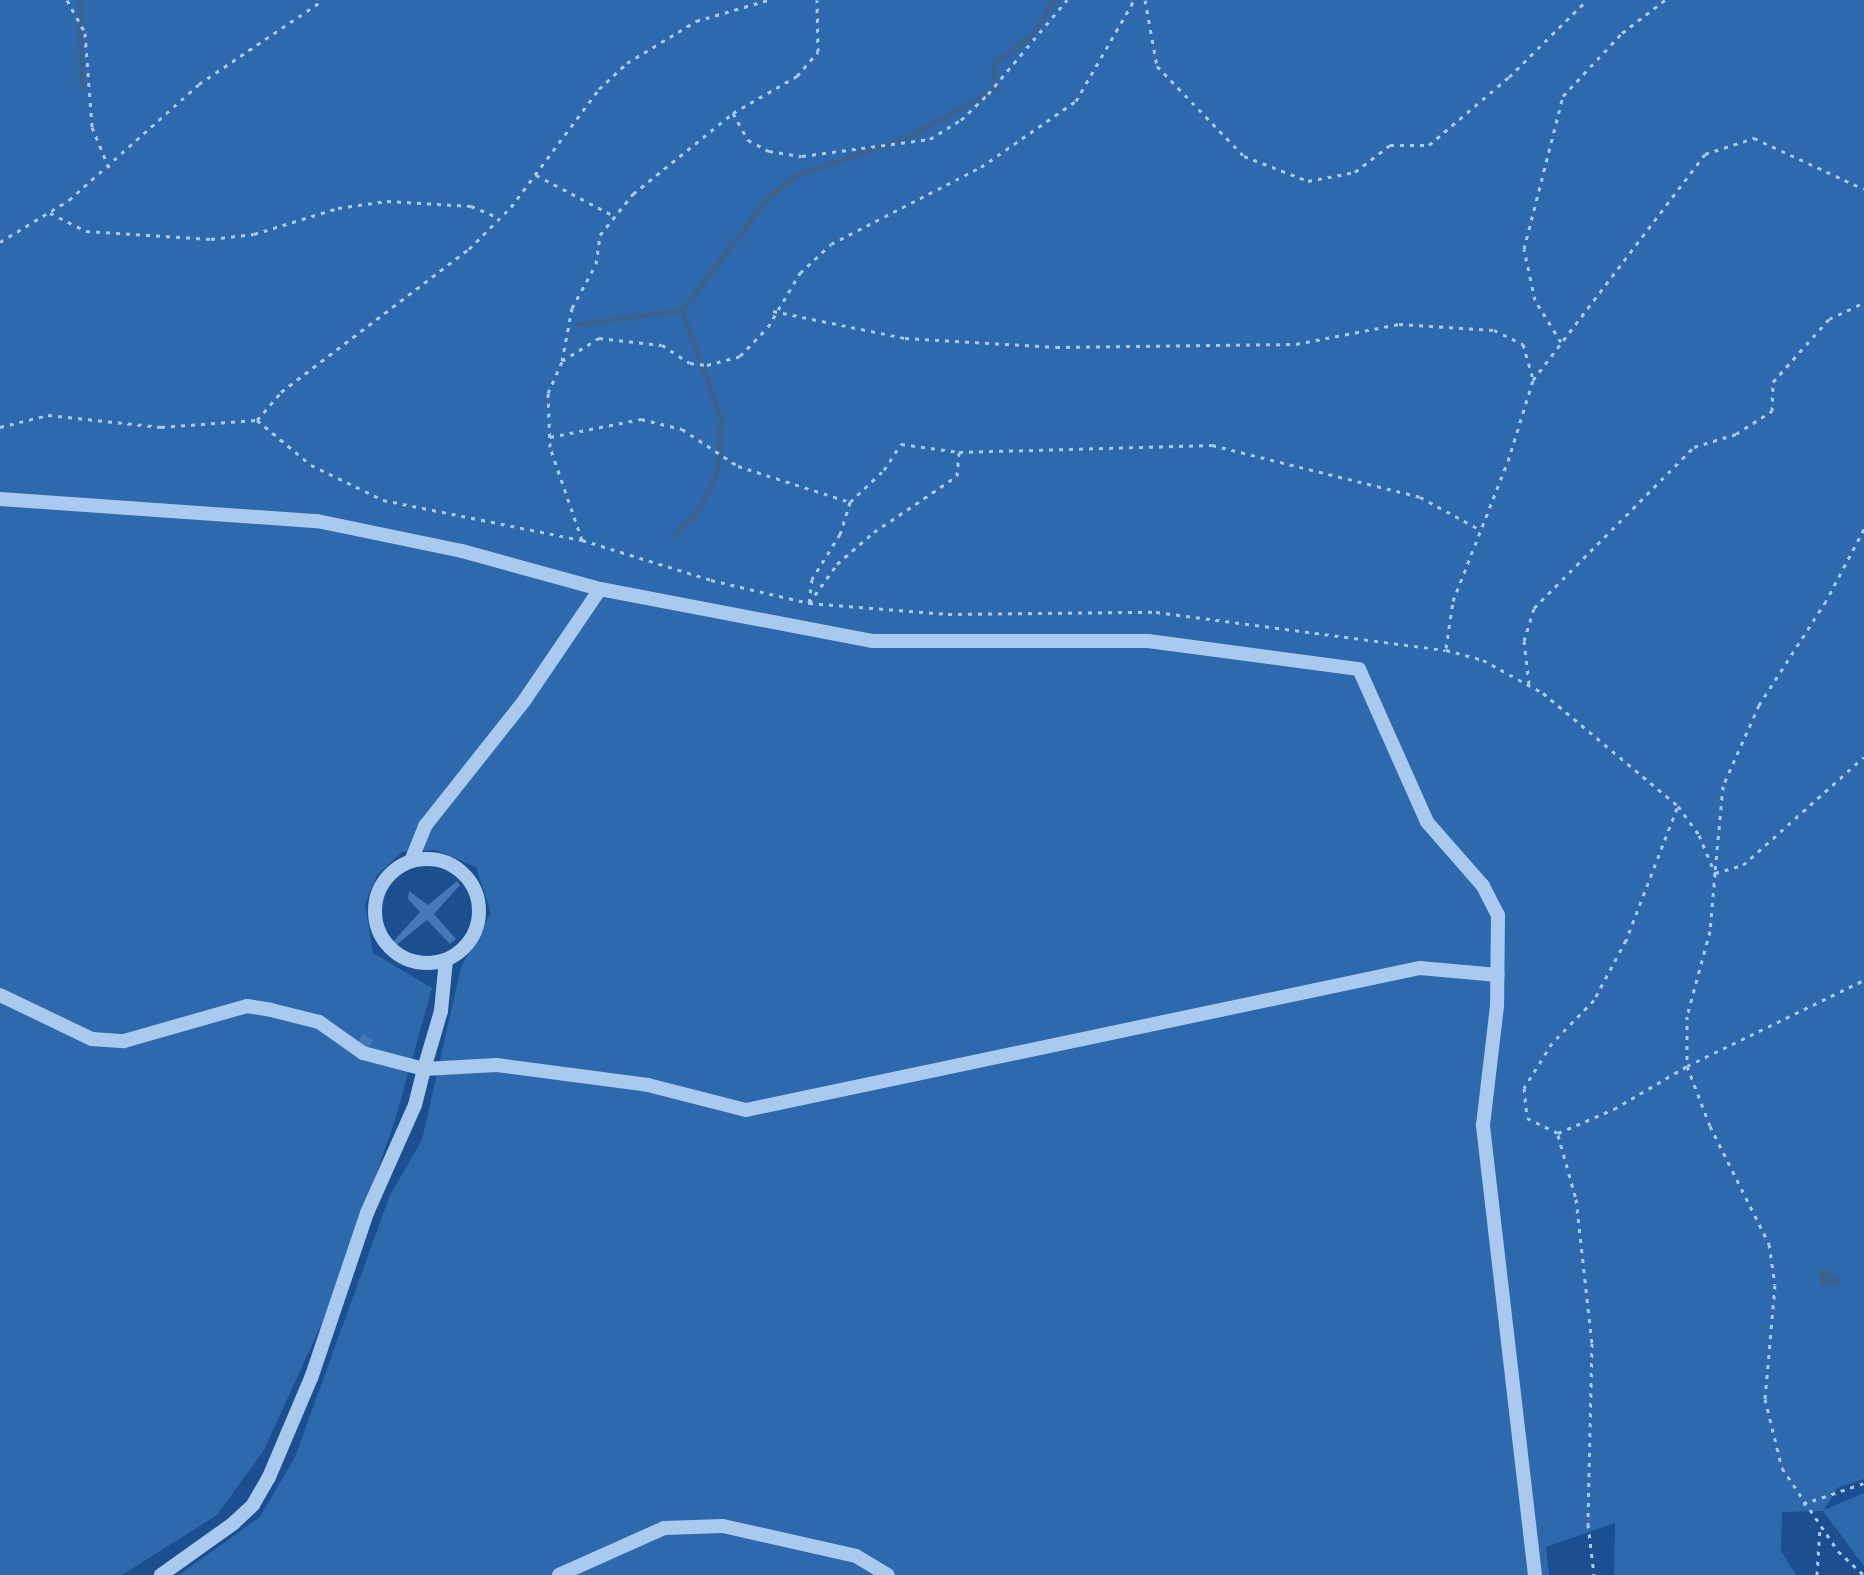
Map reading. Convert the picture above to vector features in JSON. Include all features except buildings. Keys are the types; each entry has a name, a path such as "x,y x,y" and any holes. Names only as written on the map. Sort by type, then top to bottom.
{"lane":[{"path":"0,499 317,521 462,551 600,589 873,641 1148,641 1359,669 1427,822 1483,886 1498,915 1498,975 1483,1126 1535,1575"},
{"path":"411,861 425,826 524,701 600,589"},
{"path":"429,858 462,871 479,902 473,937 446,960 430,964 405,959 385,944 377,929 374,912 384,880 411,861 429,858"},
{"path":"161,1575 234,1523 253,1505 269,1477 316,1364 367,1213 415,1105 441,1011 446,960"},
{"path":"0,995 92,1039 124,1041 247,1006 319,1022 363,1053 424,1069 497,1065 648,1085 746,1110 1420,968 1498,975"},
{"path":"559,1575 664,1528 723,1526 856,1556 888,1575"}],"path":[{"path":"67,0 85,33 92,127 109,168"},
{"path":"0,242 50,213 109,168 199,84 323,0"},
{"path":"257,420 281,392 419,291 499,218 536,175 599,89 627,63 696,21 768,0"},
{"path":"582,540 566,504 549,437 548,393 562,361 572,308 596,264 600,235 655,174 733,113 797,76 818,52 817,0"},
{"path":"733,113 748,140 769,151 802,156 930,139 961,120 988,94 1067,0"},
{"path":"562,361 599,338 662,345 690,363 740,356 768,327 773,311 800,273 831,244 981,167 1076,101 1134,0"},
{"path":"1145,0 1157,66 1244,156 1308,181 1355,172 1390,145 1429,145 1509,77 1587,0"},
{"path":"1561,342 1535,300 1524,249 1563,96 1622,33 1665,0"},
{"path":"1446,650 1453,601 1508,461 1533,380 1705,154 1754,138 1864,189"},
{"path":"536,175 615,216"},
{"path":"50,213 86,231 211,239 254,234 338,208 387,201 471,206 499,218"},
{"path":"1529,684 1524,641 1534,608 1694,447 1736,434 1772,411 1773,382 1829,319 1864,303"},
{"path":"773,311 905,338 1056,347 1296,344 1399,324 1494,330 1523,344 1533,380"},
{"path":"0,427 48,415 161,427 257,420 311,465 383,500 582,540 711,580 809,603 948,614 1156,612 1446,650 1483,660 1529,684 1678,806 1699,835 1715,873"},
{"path":"549,437 641,419 682,429 738,466 850,502"},
{"path":"809,603 812,579 840,534 850,502 884,470 901,444 959,452 1212,445 1420,497 1479,529"},
{"path":"809,603 837,564 874,532 957,476 959,452"},
{"path":"1864,529 1826,601 1759,705 1729,773 1710,931 1687,1016 1687,1066 1710,1126 1769,1244 1775,1285 1765,1399 1782,1468 1803,1504 1864,1575"},
{"path":"1715,873 1743,865 1864,757"},
{"path":"1594,1575 1588,1524 1592,1343 1576,1199 1558,1133 1527,1118 1524,1088 1552,1043 1594,1000 1626,940 1678,806"},
{"path":"1558,1133 1614,1109 1687,1066 1864,980"},
{"path":"1803,1504 1864,1483"},
{"path":"1817,1575 1820,1526"}],"shaded area":[{"path":"0,0 1864,0 1864,1479 1837,1488 1824,1510 1864,1493 1864,1566 1823,1511 1782,1512 1781,1551 1796,1575 1614,1575 1615,1523 1546,1547 1549,1575 179,1575 260,1517 295,1457 390,1195 422,1140 461,967 491,913 476,867 435,850 402,852 377,875 365,904 373,953 432,988 395,1120 332,1301 264,1450 217,1515 122,1575 0,1575"},
{"path":"1820,1268 1839,1278 1841,1283 1820,1286"}],"waterway":[{"path":"80,0 81,88"},
{"path":"577,324 682,310 768,197 796,175 906,138 995,89 993,63 1031,37 1053,0"},
{"path":"674,534 698,512 717,471 721,419 682,310"}]}
